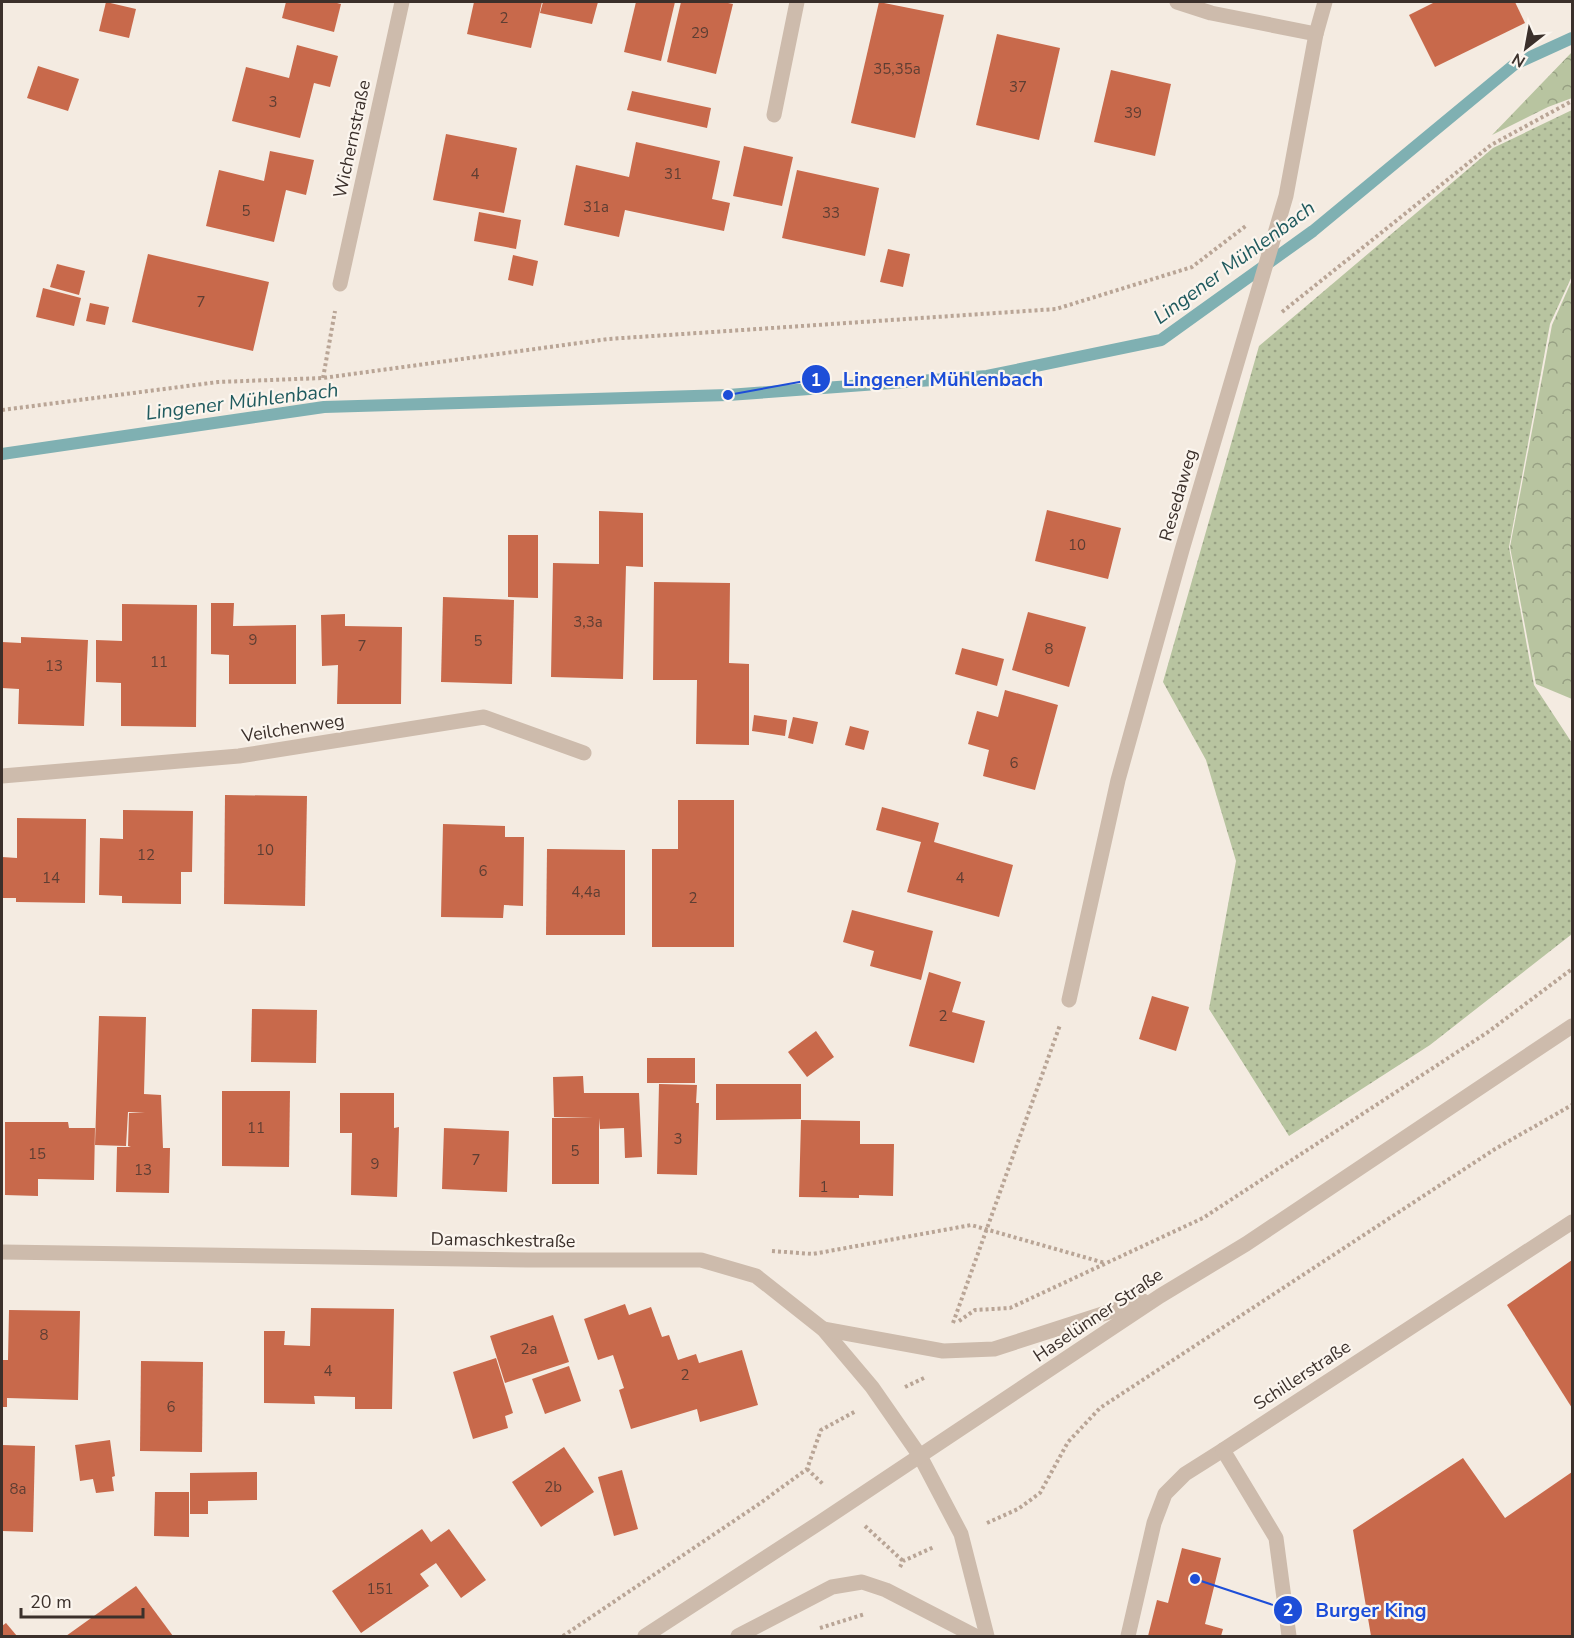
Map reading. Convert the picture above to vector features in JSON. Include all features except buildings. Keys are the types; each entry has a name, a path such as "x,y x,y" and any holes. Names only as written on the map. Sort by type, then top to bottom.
{"street":[{"name":"Wichernstraße","path":"340,285 402,2"},
{"path":"774,115 797,2"},
{"path":"1177,2 1211,12 1316,34"},
{"name":"Resedaweg","path":"1070,1000 1118,780 1283,205 1324,2"},
{"name":"Veilchenweg","path":"2,776 239,756 484,717 584,753"},
{"name":"Haselünner Straße","path":"645,1636 1160,1296 1246,1244 1572,1026"},
{"name":"Schillerstraße","path":"1128,1636 1154,1523 1165,1494 1185,1473 1572,1222"},
{"name":"Damaschkestraße","path":"2,1252 528,1260 701,1260 756,1276 824,1329 872,1387 920,1456"},
{"path":"824,1329 944,1351 994,1349 1160,1296"},
{"path":"1223,1450 1276,1538 1289,1636"},
{"path":"920,1456 961,1534 987,1636"},
{"path":"738,1636 832,1587 862,1582 886,1590 975,1636"}],"path":[{"path":"1242,345 1491,145 1572,101"},
{"path":"2,410 218,381 323,378 608,339 1056,309 1192,267 1249,224"},
{"path":"323,378 340,285"},
{"path":"1070,1000 952,1326 975,1310 1010,1308 1203,1218 1488,1032 1572,969"},
{"path":"1018,1509 1040,1493 1068,1442 1100,1408 1495,1149 1572,1105"},
{"path":"768,1251 813,1254 971,1225 1105,1264"},
{"path":"563,1636 807,1469 820,1430"},
{"path":"817,1629 874,1611"}],"green space":[{"path":"1572,52 1572,98 1548,107 1492,135"},
{"path":"1572,110 1572,276 1550,324 1509,547 1534,685 1572,743 1572,934 1430,1045 1289,1136 1209,1009 1236,861 1206,760 1163,682 1259,346 1493,148"},
{"path":"1572,280 1572,699 1536,684 1510,547 1552,325"}],"waterway":[{"name":"Lingener Mühlenbach","path":"2,454 324,407 728,395 987,376 1161,340 1313,231 1515,64 1572,38"}],"place":[{"name":"Lingener Mühlenbach","path":"728,395"},
{"name":"Burger King","path":"1195,1579"}]}
